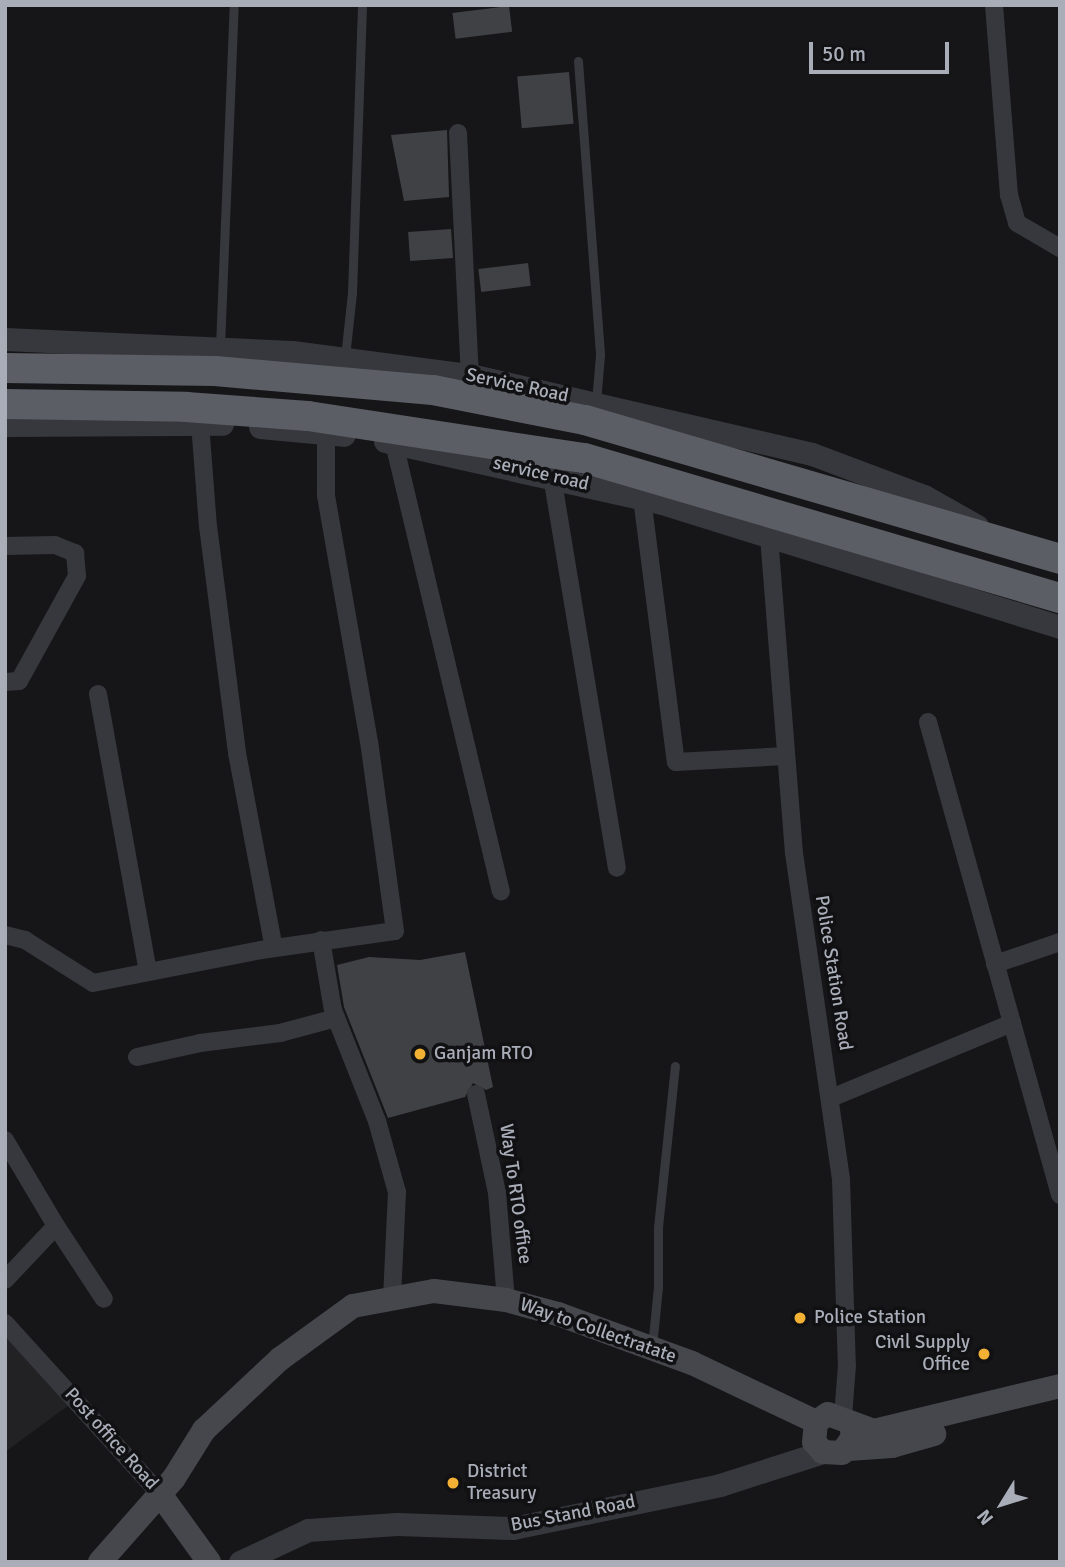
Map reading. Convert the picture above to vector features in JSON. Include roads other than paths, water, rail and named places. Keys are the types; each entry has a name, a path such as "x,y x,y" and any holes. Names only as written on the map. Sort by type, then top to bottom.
{"highway":[{"path":"5,368 215,371 433,390 585,420 1005,542 1056,554"},
{"path":"5,404 186,407 308,416 584,458 1060,598"}],"main road":[{"name":"Way to Collectratate","path":"100,1562 160,1494 204,1430 280,1359 353,1306 434,1291 506,1300 651,1348 816,1422"},
{"path":"847,1430 874,1431 1060,1386"},
{"path":"847,1430 836,1455 823,1452 814,1442 816,1422 828,1414 847,1430 892,1446 1060,1400"},
{"name":"Post office Road","path":"160,1494 209,1562"}],"street":[{"path":"994,5 1009,195 1017,223 1060,248"},
{"path":"458,133 470,375"},
{"name":"Service Road","path":"5,339 220,346 344,358 470,375 812,454 924,496 1005,542"},
{"path":"200,423 208,526 237,753 274,948"},
{"name":"service road","path":"5,425 200,423 326,433 394,443 642,498 1060,627"},
{"path":"5,935 25,940 93,983 274,948 395,930 363,702 326,495 326,433"},
{"path":"394,443 501,891"},
{"path":"552,476 617,868"},
{"path":"642,498 676,762 786,756"},
{"name":"Police Station Road","path":"769,536 794,853 841,1179 847,1430"},
{"path":"5,546 55,545 75,553 77,576 19,681 5,682"},
{"path":"98,694 148,972"},
{"path":"928,722 1060,1195"},
{"path":"321,940 336,1018 377,1121 397,1192 391,1299"},
{"path":"995,964 1060,942"},
{"path":"137,1057 200,1043 280,1033 336,1018"},
{"path":"831,1098 1012,1023"},
{"name":"Way To RTO office","path":"476,1094 497,1193 506,1300"},
{"path":"5,1140 56,1226 104,1299"},
{"path":"5,1280 56,1226"},
{"name":"Post office Road","path":"5,1323 160,1494"},
{"name":"Bus Stand Road","path":"240,1562 308,1530 397,1524 513,1528 720,1485 823,1452"}],"lane":[{"path":"220,346 233,5"},
{"path":"344,358 352,293 362,5"},
{"path":"578,61 600,355 596,404"},
{"path":"651,1348 658,1287 658,1227 675,1066"}],"place":[{"name":"Ganjam RTO","path":"420,1054"},
{"name":"Police Station","path":"800,1318"},
{"name":"Civil Supply Office","path":"984,1354"},
{"name":"District Treasury","path":"453,1483"}]}
